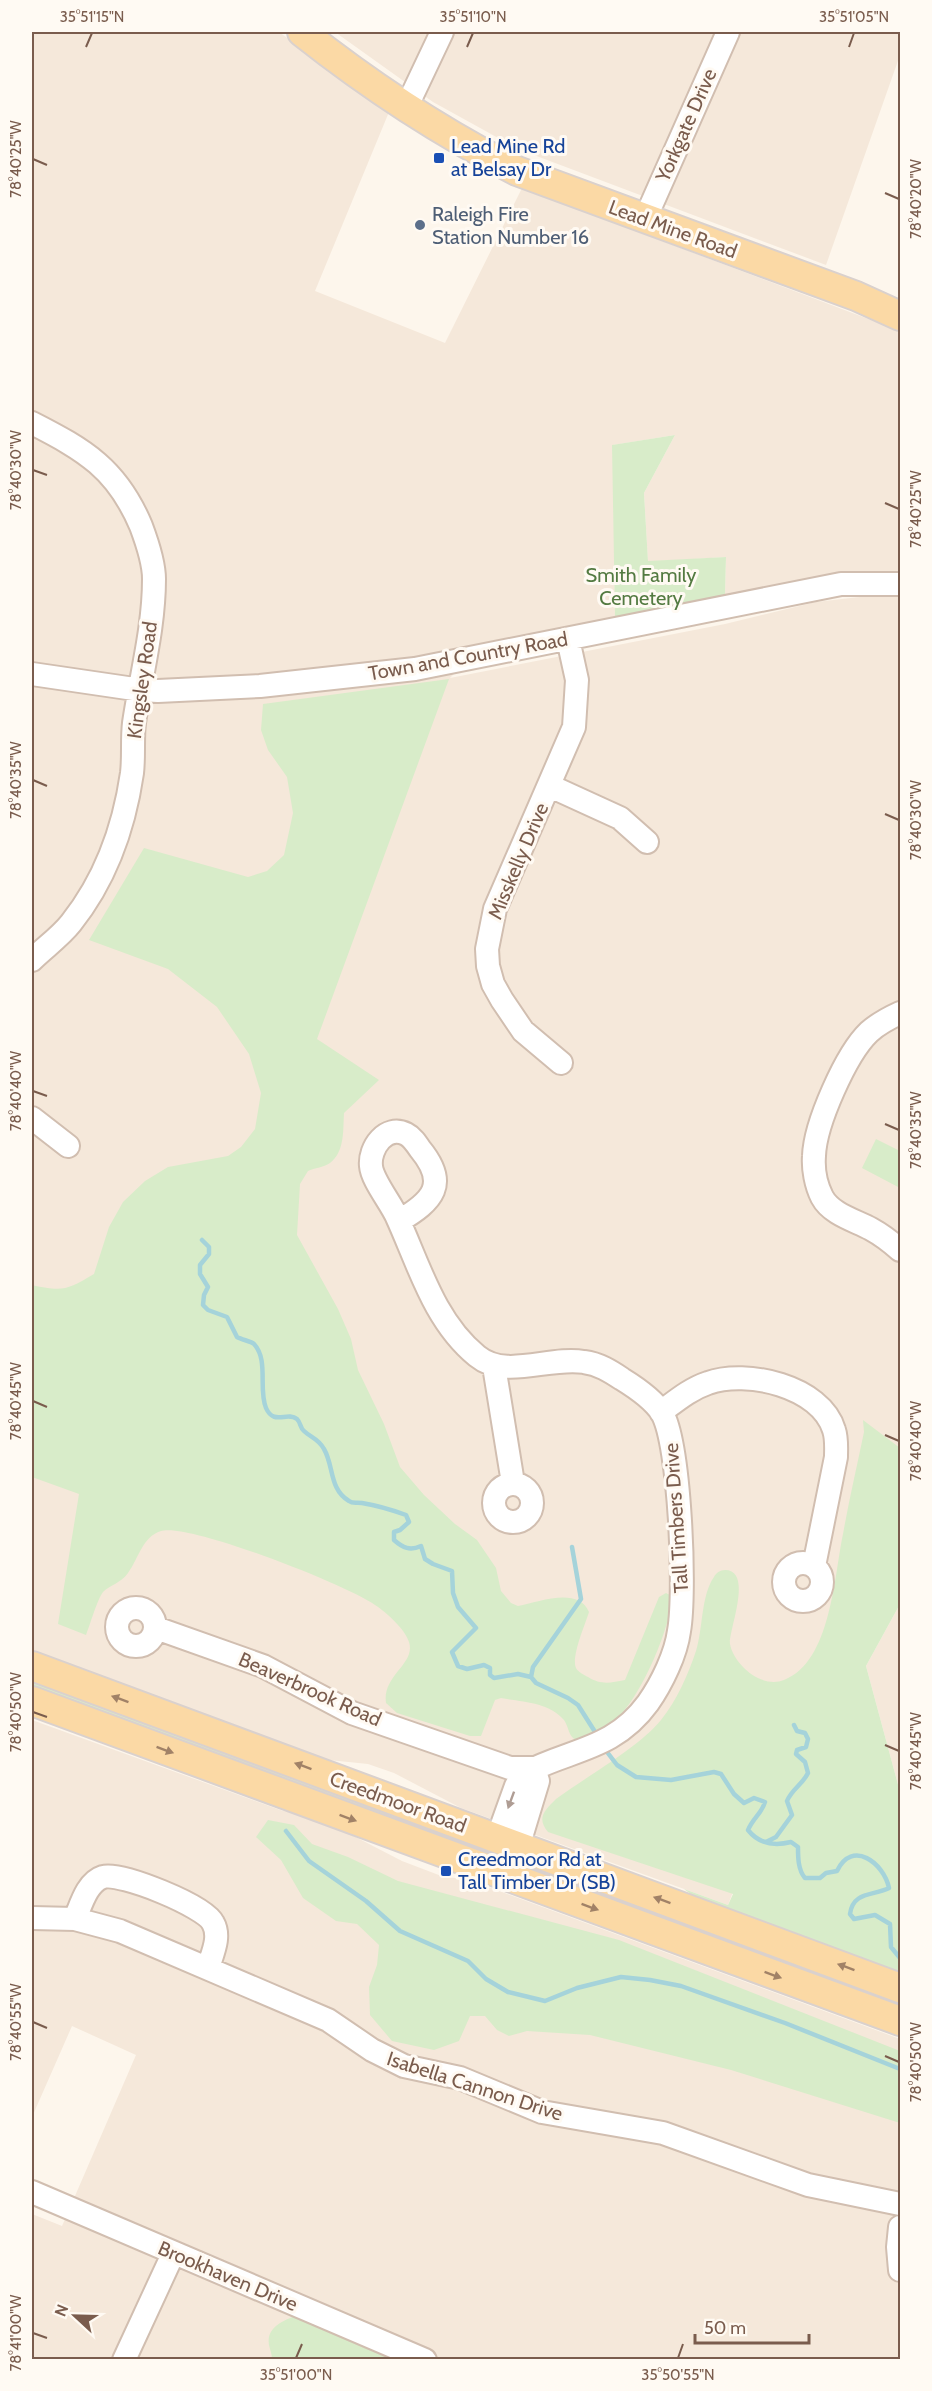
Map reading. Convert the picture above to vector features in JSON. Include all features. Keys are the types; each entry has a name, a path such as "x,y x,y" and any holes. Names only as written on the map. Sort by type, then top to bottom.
{"main road":[{"name":"Lead Mine Road","path":"302,32 333,57 406,108 471,148 517,171 856,296 900,316"},
{"name":"Creedmoor Road","path":"32,1666 900,1988"},
{"name":"Creedmoor Road","path":"32,1701 900,2021"}],"street":[{"path":"406,108 442,32"},
{"name":"Yorkgate Drive","path":"645,219 728,32"},
{"name":"Kingsley Road","path":"32,423 93,459 118,482 134,509 146,539 154,577 149,639 134,724 132,771 123,822 102,877 70,924 32,960"},
{"name":"Town and Country Road","path":"32,674 141,690 260,686 415,669 841,584 900,584"},
{"name":"Misskelly Drive","path":"561,1063 523,1031 502,1000 493,984 488,966 487,949 495,909 574,726 577,680 568,639"},
{"path":"550,786 620,818 646,842"},
{"path":"900,1013 874,1028 854,1052 824,1112 814,1155 815,1174 822,1198 834,1211 886,1237 900,1250"},
{"path":"32,1118 68,1146"},
{"path":"399,1221 435,1303 445,1320 470,1350 483,1361 494,1366 513,1484"},
{"name":"Tall Timbers Drive","path":"494,1366 510,1368 535,1363 583,1361 603,1367 643,1394 661,1412 672,1440 682,1581 679,1634 672,1655 648,1703 616,1734 598,1745 534,1768"},
{"path":"661,1412 692,1390 708,1382 742,1378 764,1379 784,1385 816,1405 834,1428 836,1457 813,1566"},
{"name":"Beaverbrook Road","path":"156,1628 263,1666 352,1713 510,1768 534,1768"},
{"path":"507,1843 537,1781 534,1768"},
{"path":"75,1919 92,1885 103,1877 119,1878 136,1883 190,1904 210,1918 214,1923 217,1940 208,1968"},
{"name":"Isabella Cannon Drive","path":"32,1918 75,1919 120,1930 328,2020 379,2054 404,2066 460,2078 542,2112 663,2133 808,2185 900,2204"},
{"name":"Brookhaven Drive","path":"32,2192 425,2360"},
{"path":"900,2227 898,2247 900,2270"},
{"path":"124,2360 174,2254"}],"shaded area":[{"path":"32,32 279,32 389,112 315,291 445,343 522,188 900,331 900,575 867,571 826,575 725,595 726,557 648,562 644,493 675,435 613,445 615,619 480,647 450,678 725,624 816,602 894,593 900,595 900,1453 728,1905 461,1808 394,1773 368,1764 329,1760 186,1707 173,1705 32,1650"},
{"path":"335,32 900,32 900,55 826,265 518,149 433,102"},
{"path":"900,1604 900,1792 866,1666"},
{"path":"32,1720 283,1811 293,1812 342,1830 402,1861 444,1877 467,1879 900,2039 900,2359 32,2359 32,2214 62,2226 136,2055 72,2026 32,2117"}],"green space":[{"name":"Smith Family Cemetery","path":"675,435 644,493 648,561 726,557 725,595 615,619 612,445"},
{"path":"449,679 317,1039 379,1080 344,1113 341,1147 335,1158 328,1164 308,1171 300,1184 297,1235 338,1309 351,1339 358,1370 384,1424 400,1467 424,1495 455,1524 477,1540 496,1568 501,1591 511,1603 518,1606 547,1599 567,1598 584,1604 589,1612 575,1656 578,1671 601,1682 625,1680 659,1597 666,1593 672,1596 666,1627 659,1646 642,1684 631,1701 621,1715 610,1724 576,1740 571,1736 564,1720 551,1710 535,1704 501,1698 495,1700 481,1736 470,1736 397,1713 386,1703 386,1693 410,1650 407,1637 390,1617 375,1605 334,1584 234,1545 202,1536 177,1531 161,1531 155,1534 145,1543 125,1576 103,1592 86,1635 58,1624 79,1494 32,1477 32,1285 65,1288 94,1274 109,1227 123,1202 145,1181 168,1167 228,1156 241,1147 255,1129 261,1093 249,1054 217,1007 168,969 89,940 144,848 248,877 267,871 284,855 293,813 287,777 268,750 261,730 263,704"},
{"path":"876,1139 900,1151 900,1188 862,1168"},
{"path":"863,1420 900,1448 900,1604 866,1666 900,1792 900,1973 696,1898 684,1889 728,1905 733,1894 548,1832 542,1818 556,1799 639,1741 667,1712 682,1687 693,1660 704,1603 710,1584 718,1572 725,1570 733,1573 738,1580 738,1603 730,1644 743,1667 758,1678 776,1682 800,1670 812,1656 821,1637 833,1594 845,1521 864,1432"},
{"path":"32,1676 900,1997 900,2012 32,1692"},
{"path":"268,1820 294,1825 312,1844 348,1857 398,1881 619,1940 900,2051 900,2123 731,2070 590,2035 527,2031 509,2036 497,2030 485,2016 470,2016 459,2041 434,2050 392,2041 370,2015 369,1987 377,1965 379,1945 357,1924 336,1921 303,1898 281,1860 256,1837"},
{"path":"297,2315 400,2359 272,2359 269,2345 270,2334 277,2326"}],"waterway":[{"path":"202,1240 209,1247 209,1254 200,1265 200,1274 208,1287 203,1305 208,1310 227,1317 237,1337 254,1344 261,1358 264,1400 269,1413 277,1417 289,1416 297,1419 303,1430 319,1443 327,1456 335,1484 343,1496 352,1502 406,1515 409,1522 394,1532 394,1540 407,1548 421,1546 425,1559 452,1571 453,1593 458,1607 476,1628 452,1652 458,1666 467,1669 484,1665 490,1668 490,1675 494,1678 518,1674 531,1677 536,1683 578,1705 597,1735"},
{"path":"531,1677 533,1667 581,1599 572,1547"},
{"path":"766,1842 776,1837 792,1815 787,1801 808,1773 805,1762 796,1754 797,1750 806,1747 808,1739 805,1733 797,1731 794,1725"},
{"path":"604,1748 617,1765 636,1777 671,1780 714,1772 721,1774 734,1794 744,1803 754,1798 765,1802 748,1830 762,1841 773,1844 791,1842 798,1847 798,1859 805,1878 820,1878 826,1873 837,1871 843,1862 851,1857 867,1858 881,1870 889,1888 865,1895 855,1901 850,1914 854,1919 875,1915 890,1924 891,1947 900,1958"},
{"path":"286,1831 309,1861 366,1901 400,1931 468,1961 486,1979 508,1992 545,2001 577,1988 621,1977 681,1986 785,2023 900,2069"}],"place":[{"name":"Lead Mine Rd at Belsay Dr","path":"439,158"},
{"name":"Raleigh Fire Station Number 16","path":"420,225"},
{"name":"Creedmoor Rd at Tall Timber Dr (SB)","path":"446,1871"}]}
